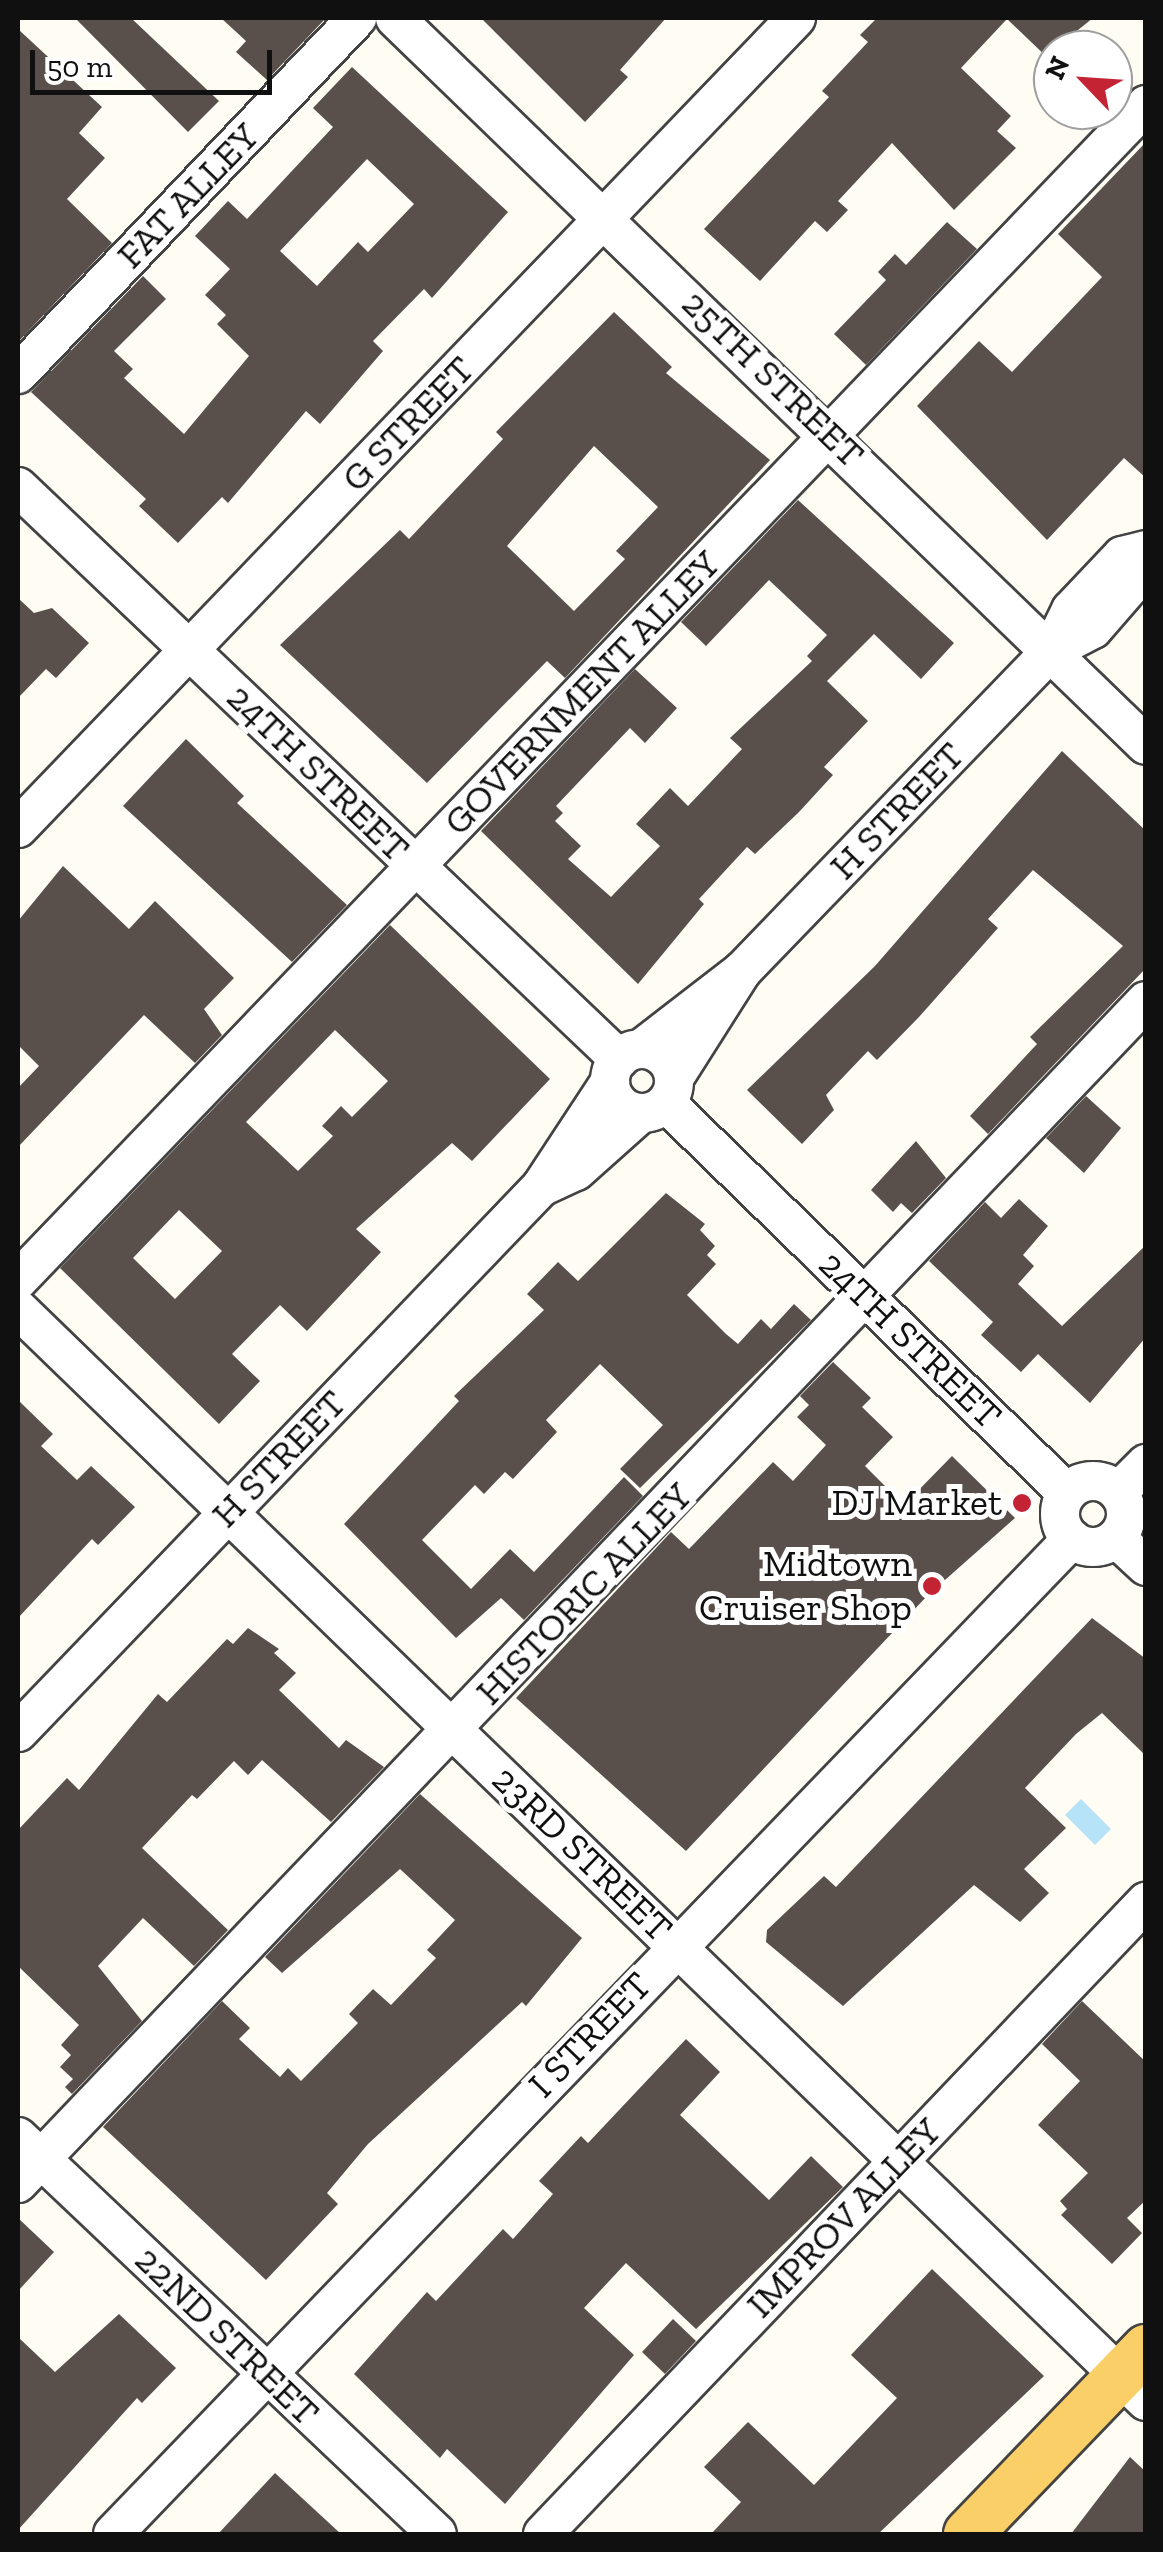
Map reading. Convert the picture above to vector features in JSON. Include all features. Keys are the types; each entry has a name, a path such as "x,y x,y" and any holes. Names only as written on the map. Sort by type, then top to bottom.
{"main road":[{"path":"968,2534 1137,2375"}],"street":[{"name":"FAT ALLEY","path":"18,374 357,18"},
{"name":"25TH STREET","path":"395,18 831,433 1146,745"},
{"name":"G STREET","path":"18,828 796,18"},
{"name":"GOVERNMENT ALLEY","path":"18,1280 1146,105"},
{"name":"24TH STREET","path":"18,487 623,1063"},
{"name":"H STREET","path":"18,1732 541,1186 623,1063 742,971 1051,651 1071,610 1122,556 1146,550"},
{"name":"H STREET","path":"1051,651 1093,629 1146,568"},
{"name":"H STREET","path":"541,1186 576,1172 660,1098 742,971"},
{"name":"HISTORIC ALLEY","path":"25,2160 454,1728 868,1298 1146,1001"},
{"path":"667,1060 660,1098 623,1107 623,1063 667,1060"},
{"name":"24TH STREET","path":"660,1098 1067,1493"},
{"name":"23RD STREET","path":"18,1308 899,2160 1137,2375"},
{"path":"1118,1492 1146,1464"},
{"path":"1087,1481 1118,1492 1126,1516 1116,1538 1096,1547 1072,1540 1059,1514 1067,1493 1087,1481"},
{"path":"1116,1538 1146,1566"},
{"name":"I STREET","path":"113,2534 676,1946 1072,1540"},
{"name":"IMPROV ALLEY","path":"544,2534 1146,1902"},
{"name":"22ND STREET","path":"25,2160 267,2375 438,2534"}],"water":[{"path":"1081,1799 1111,1829 1095,1845 1065,1815"}],"building":[{"path":"75,18 131,18 219,101 188,132"},
{"path":"221,18 326,18 267,80 236,52 246,41"},
{"path":"481,18 666,18 620,70 628,77 585,122"},
{"path":"877,18 1093,18 1078,30 1033,30 1033,44 1007,19 961,68 1011,116 997,131 1016,148 954,210 892,143 838,201 848,210 827,232 815,221 760,281 704,229 829,97 822,91 868,42 860,35"},
{"path":"18,29 102,107 79,133 105,158 67,199 112,243 18,342"},
{"path":"352,67 508,212 432,298 424,289 373,341 383,351 320,424 306,411 228,503 222,497 178,543 139,506 146,499 31,392 143,276 166,299 114,351 133,369 124,378 184,434 249,356 217,324 226,315 205,295 230,269 195,236 228,201 247,219 333,127 313,108","holes":["367,159 414,204 368,252 358,242 317,286 280,251"]},
{"path":"1146,142 1146,478 1124,458 1047,540 917,406 979,341 1012,372 1102,277 1058,234"},
{"path":"947,222 977,249 866,365 834,334 886,280 878,272 895,254 906,265"},
{"path":"614,312 672,367 666,373 770,460 565,678 547,661 427,783 280,645 400,530 409,539 503,439 496,432","holes":["594,446 658,507 616,551 625,559 574,611 507,546"]},
{"path":"798,500 954,643 921,679 874,634 827,681 868,721 824,767 833,775 799,812 755,854 747,847 699,899 704,904 638,984 481,831 635,669 677,708 645,743 630,728 556,806 563,813 555,821 581,846 568,859 611,897 660,846 636,824 670,788 688,806 742,749 730,738 812,661 807,656 827,635 769,580 706,646 681,622"},
{"path":"18,598 34,613 52,608 89,643 56,678 46,669 18,698"},
{"path":"186,739 244,796 237,803 347,905 292,962 123,806"},
{"path":"1062,751 1146,831 1146,968 988,1134 970,1116 1037,1044 1030,1037 1123,946 1033,870 988,919 998,928 919,1017 877,1060 868,1051 826,1095 834,1110 802,1144 747,1090 875,966"},
{"path":"63,866 129,929 155,901 234,978 204,1009 222,1035 195,1063 144,1015 18,1147 18,1088 39,1066 18,1045 18,921"},
{"path":"390,925 550,1079 472,1161 452,1143 356,1229 381,1252 307,1331 280,1305 232,1354 260,1381 219,1424 60,1268","holes":["335,1030 388,1081 352,1117 341,1106 322,1126 333,1136 298,1171 246,1122","179,1210 222,1251 175,1299 133,1258"]},
{"path":"1086,1096 1121,1128 1084,1173 1046,1138"},
{"path":"916,1141 946,1178 912,1213 901,1203 893,1212 871,1190"},
{"path":"666,1193 705,1224 700,1230 715,1246 707,1255 716,1264 687,1295 726,1334 738,1344 761,1319 771,1329 794,1304 811,1320 640,1488 620,1469 663,1425 600,1364 546,1420 557,1432 513,1479 505,1472 484,1494 475,1485 422,1540 471,1589 510,1549 534,1572 624,1477 643,1496 524,1620 501,1598 456,1638 344,1524 459,1401 454,1396 544,1310 527,1294 558,1262 578,1281"},
{"path":"1019,1199 1048,1226 1023,1255 1034,1266 1018,1284 1062,1326 1146,1245 1146,1337 1090,1403 1038,1354 1021,1372 981,1335 993,1322 929,1261 985,1202 1001,1218"},
{"path":"833,1362 871,1398 862,1407 893,1437 865,1466 904,1505 952,1456 1015,1518 928,1595 686,1851 516,1698 671,1532 689,1549 773,1462 793,1481 826,1445 797,1417 809,1405 800,1396"},
{"path":"18,1400 53,1434 41,1446 77,1480 91,1466 135,1507 98,1545 92,1539 18,1618"},
{"path":"1092,1618 1146,1659 1146,1756 1102,1713 1076,1734 1025,1788 1066,1828 1024,1869 1049,1893 1020,1922 974,1885 843,2006 766,1942 767,1930 824,1876 836,1887"},
{"path":"248,1628 279,1649 274,1653 296,1673 279,1690 339,1748 346,1740 384,1767 331,1822 262,1760 248,1775 234,1761 197,1799 192,1795 142,1848 228,1930 194,1966 143,1918 98,1966 142,2021 72,2094 65,2087 73,2079 60,2067 71,2055 61,2045 79,2025 18,1966 18,1830 67,1778 79,1790 158,1694 167,1702 227,1639 233,1644"},
{"path":"420,1794 582,1938 526,2006 522,2002 368,2144 327,2193 338,2204 266,2280 103,2127 222,2001 250,2028 239,2039 280,2077 288,2068 301,2081 358,2023 349,2014 373,1989 391,2005 436,1958 427,1950 455,1920 400,1869 282,1973 265,1957"},
{"path":"1082,2001 1146,2062 1146,2200 1127,2218 1142,2233 1112,2264 1061,2215 1067,2209 1060,2201 1088,2173 1038,2125 1080,2081 1042,2044"},
{"path":"686,2039 720,2072 680,2115 769,2200 811,2156 843,2187 696,2329 626,2263 584,2308 634,2355 505,2504 447,2449 440,2458 354,2374 427,2292 436,2301 503,2229 513,2239 553,2194 539,2181 581,2136 588,2143"},
{"path":"18,2218 54,2252 18,2291"},
{"path":"932,2269 1044,2376 878,2534 711,2534 741,2502 704,2467 748,2422 814,2485 897,2398 851,2355"},
{"path":"119,2314 176,2368 142,2403 137,2398 18,2530 18,2337 55,2372"},
{"path":"673,2319 696,2341 665,2374 642,2352"},
{"path":"1130,2457 1146,2472 1146,2534 1071,2534"},
{"path":"275,2473 341,2534 218,2534"}],"place":[{"name":"DJ Market","path":"1022,1503"},
{"name":"Midtown Cruiser Shop","path":"932,1586"}]}
